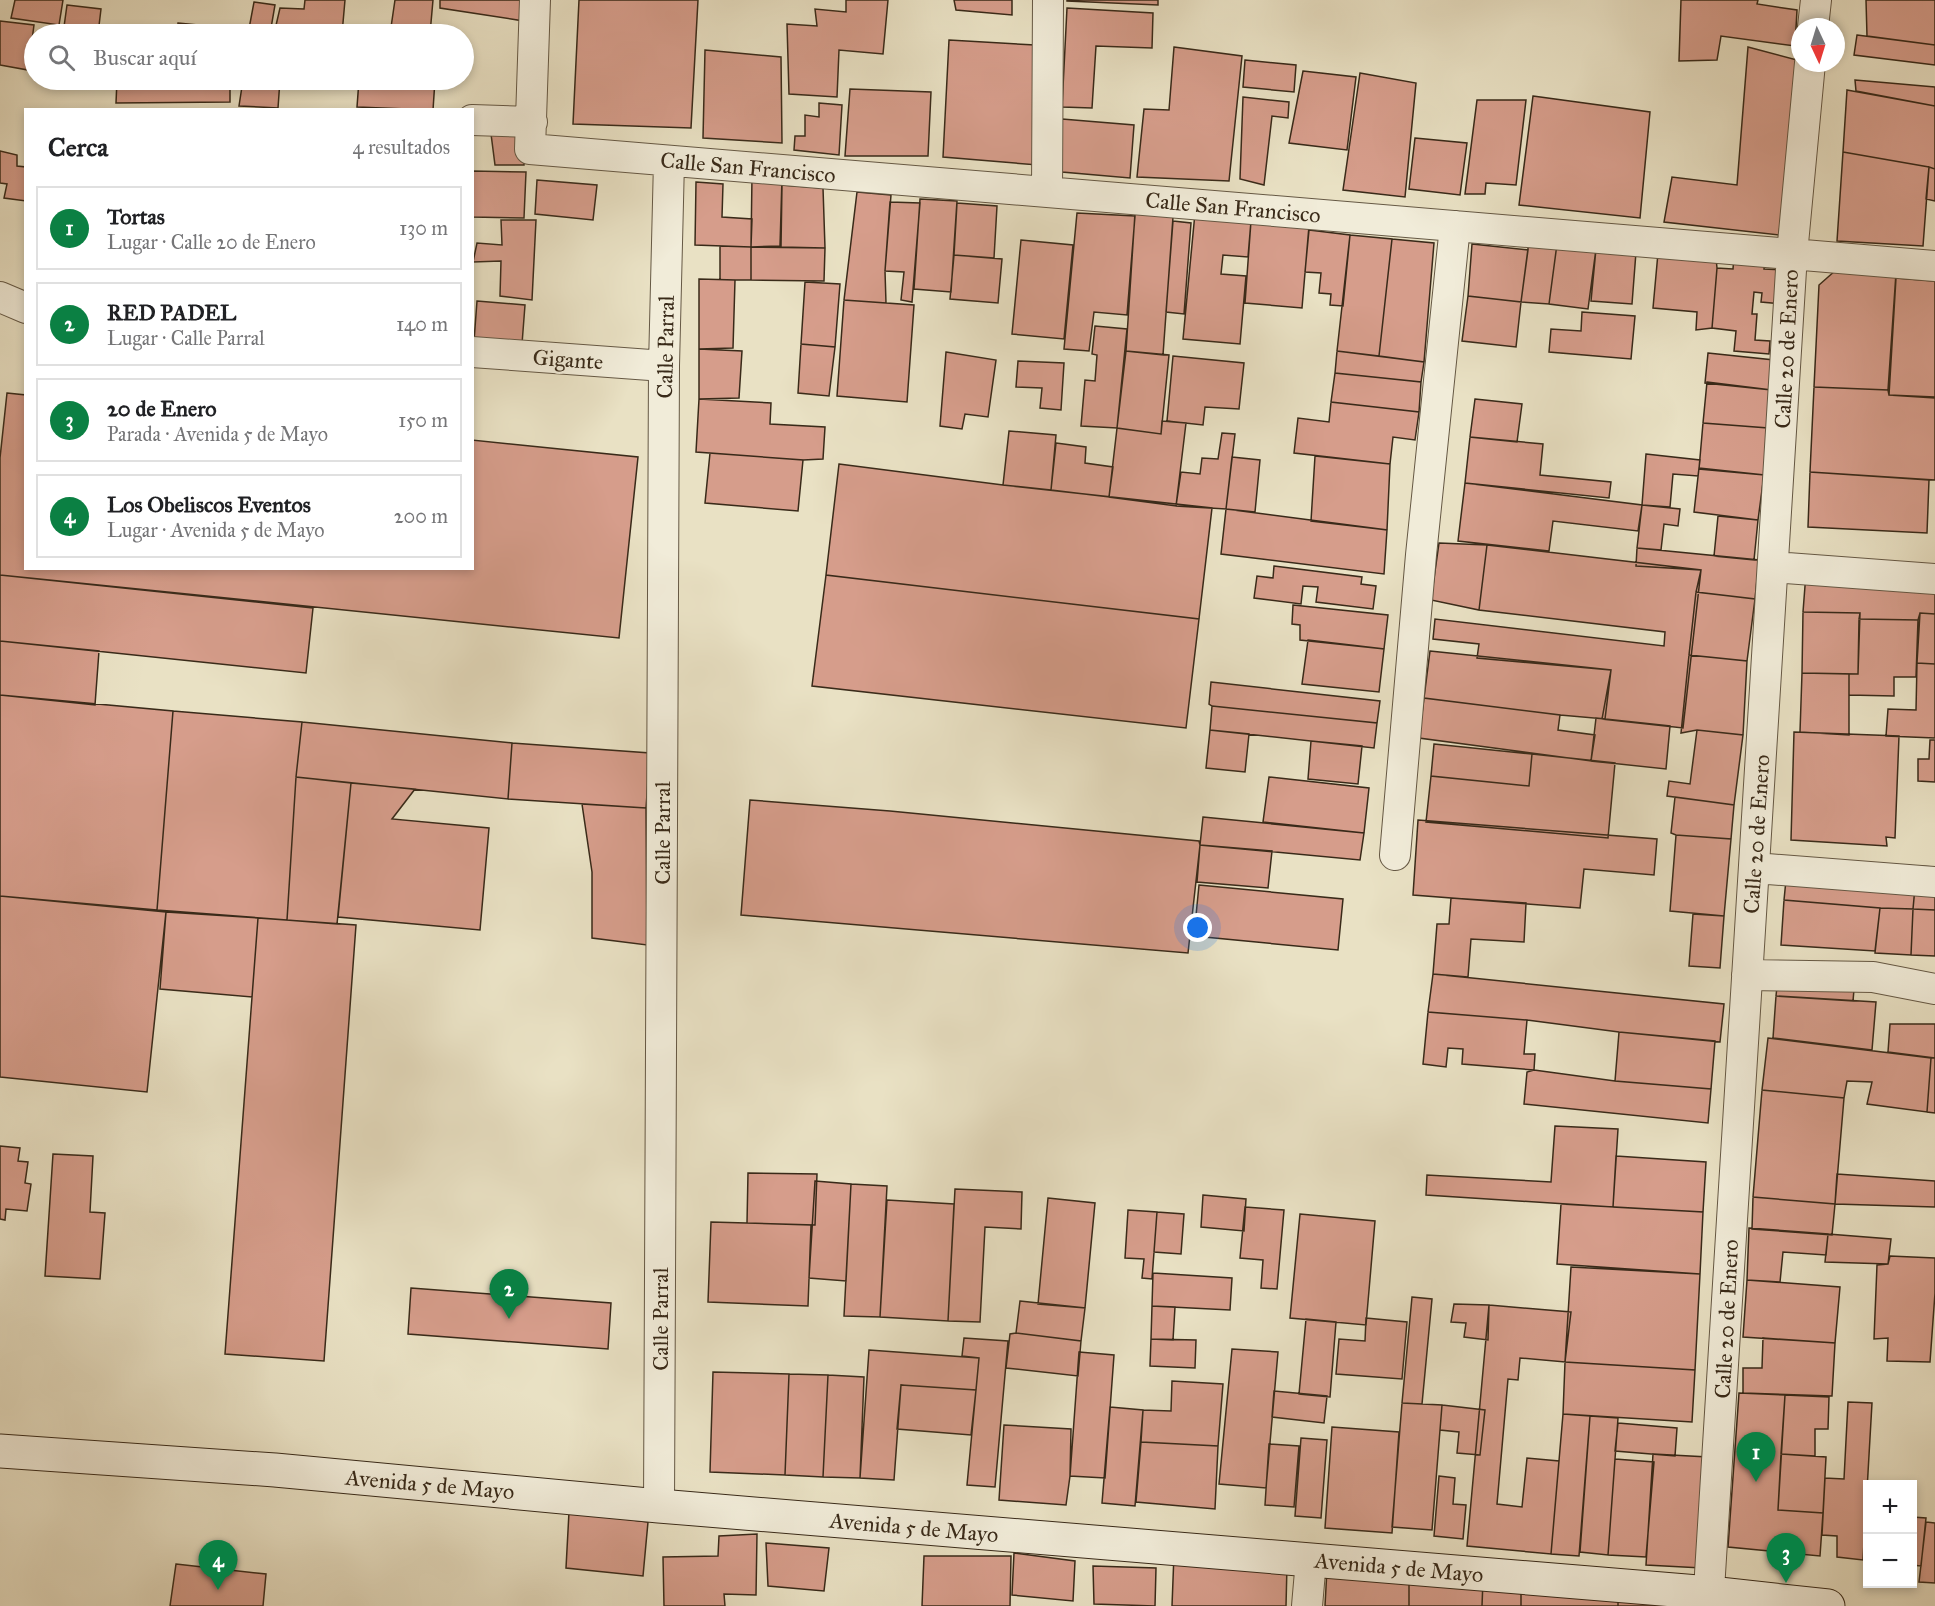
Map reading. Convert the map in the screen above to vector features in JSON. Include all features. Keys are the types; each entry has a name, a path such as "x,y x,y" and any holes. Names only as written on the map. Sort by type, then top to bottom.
{"main road":[{"name":"Avenida 5 de Mayo","path":"0,1451 275,1470 659,1506 1311,1560 1709,1600 1828,1606"}],"street":[{"path":"531,136 536,0"},
{"path":"1047,191 1048,0"},
{"path":"1814,18 1816,0"},
{"name":"Calle 20 de Enero","path":"1709,1600 1792,254 1809,72"},
{"name":"Calle San Francisco","path":"474,121 531,136 669,161 1935,266"},
{"name":"Calle Parral","path":"659,1506 664,366 669,161"},
{"path":"1395,855 1421,555 1455,225"},
{"path":"0,297 24,307"},
{"name":"Gigante","path":"474,352 664,366"},
{"path":"1773,567 1935,579"},
{"path":"1755,868 1935,882"},
{"path":"1747,975 1874,977 1935,989"},
{"path":"1307,1606 1311,1560"}],"building":[{"path":"15,0 63,0 59,24 11,18"},
{"path":"305,0 345,0 343,24 276,24 280,8 304,9"},
{"path":"395,0 433,0 431,24 391,24"},
{"path":"440,0 524,0 524,21 440,8"},
{"path":"579,0 698,0 691,128 573,124"},
{"path":"846,0 888,0 883,54 839,50 837,97 789,94 787,24 817,26 815,9 846,12"},
{"path":"954,0 1012,0 1012,15 956,10"},
{"path":"1158,0 1158,5 1067,1"},
{"path":"1681,0 1758,0 1757,4 1797,10 1797,18 1791,18 1791,45 1721,36 1717,60 1679,61"},
{"path":"1866,0 1935,0 1935,45 1867,36"},
{"path":"254,2 275,5 272,24 250,24"},
{"path":"67,5 101,9 99,24 64,24"},
{"path":"1067,8 1153,13 1152,48 1096,46 1092,108 1062,107"},
{"path":"0,21 26,24 24,69 0,65"},
{"path":"1857,35 1935,45 1935,65 1854,55"},
{"path":"949,40 1035,45 1038,165 943,157"},
{"path":"1174,47 1242,56 1229,181 1137,177 1144,109 1169,110"},
{"path":"1748,47 1791,58 1791,72 1796,72 1779,235 1664,222 1672,177 1737,185"},
{"path":"705,50 781,57 782,143 703,138"},
{"path":"1245,60 1296,65 1294,92 1243,87"},
{"path":"1303,71 1356,77 1347,150 1289,143"},
{"path":"1360,73 1416,83 1405,197 1343,190"},
{"path":"1855,80 1935,87 1935,106 1856,91"},
{"path":"850,89 931,92 928,156 845,156"},
{"path":"117,90 230,90 230,102 116,103"},
{"path":"241,90 279,90 278,108 239,106"},
{"path":"358,90 434,90 433,108 357,107"},
{"path":"1847,90 1935,106 1935,169 1843,152"},
{"path":"1533,96 1650,112 1640,218 1519,205"},
{"path":"1243,97 1289,102 1288,118 1272,116 1264,185 1240,179"},
{"path":"1477,100 1526,100 1516,185 1486,183 1485,194 1465,194"},
{"path":"819,103 842,105 839,155 794,150 795,136 805,136 805,115 819,117"},
{"path":"1062,119 1134,125 1130,178 1062,172"},
{"path":"490,126 525,128 524,165 495,165"},
{"path":"1415,138 1467,143 1460,195 1409,189"},
{"path":"0,151 17,155 17,166 24,167 24,201 4,198 7,184 0,183"},
{"path":"1843,152 1929,167 1923,246 1837,241"},
{"path":"1929,167 1935,169 1935,201 1926,199"},
{"path":"474,171 526,172 524,218 474,217"},
{"path":"752,176 782,178 780,246 751,247"},
{"path":"537,180 597,185 593,220 535,214"},
{"path":"696,182 723,184 722,217 752,219 751,247 695,245"},
{"path":"782,185 823,188 825,248 781,247"},
{"path":"857,192 891,195 885,271 886,303 844,300"},
{"path":"920,199 957,201 951,292 914,289"},
{"path":"890,202 920,203 912,302 901,300 904,272 885,271"},
{"path":"957,203 997,206 994,258 954,255"},
{"path":"1077,213 1135,216 1127,315 1094,312 1089,351 1064,349"},
{"path":"1135,213 1173,217 1163,355 1126,351"},
{"path":"1195,213 1251,221 1248,257 1223,255 1221,274 1246,276 1240,344 1183,339"},
{"path":"501,220 536,220 532,300 500,296 501,261 474,262 477,243 502,245"},
{"path":"1173,221 1191,223 1184,314 1166,312"},
{"path":"1251,221 1309,226 1302,308 1245,303"},
{"path":"1309,230 1350,235 1343,306 1330,305 1331,294 1319,293 1321,273 1305,272"},
{"path":"1350,235 1392,239 1379,356 1337,351"},
{"path":"1392,239 1434,243 1424,362 1379,356"},
{"path":"1021,240 1073,245 1064,339 1012,334"},
{"path":"1529,241 1557,244 1549,304 1521,302"},
{"path":"1472,244 1528,250 1521,302 1468,296"},
{"path":"1557,244 1596,249 1588,309 1549,304"},
{"path":"720,246 751,247 751,280 720,280"},
{"path":"751,247 825,248 824,281 751,280"},
{"path":"1596,249 1636,252 1632,304 1591,301"},
{"path":"1658,253 1716,258 1712,328 1696,330 1697,312 1653,308"},
{"path":"954,255 1002,259 998,303 950,299"},
{"path":"1734,256 1765,259 1764,269 1785,270 1782,304 1761,302 1762,293 1754,292 1752,314 1757,314 1755,340 1770,341 1769,354 1734,351 1736,331 1712,328 1717,268 1733,269"},
{"path":"1836,270 1896,273 1888,390 1814,387 1819,285"},
{"path":"1896,278 1935,281 1935,397 1889,395"},
{"path":"699,279 735,280 733,348 699,349"},
{"path":"805,282 840,284 835,347 801,344"},
{"path":"1468,296 1521,302 1516,347 1462,341"},
{"path":"844,300 914,305 907,402 837,396"},
{"path":"477,301 525,305 522,344 474,341"},
{"path":"1582,312 1635,316 1631,359 1549,352 1551,329 1581,331"},
{"path":"1095,326 1127,329 1117,428 1081,426 1085,380 1095,381 1097,355 1092,354"},
{"path":"801,344 835,347 829,396 798,393"},
{"path":"699,349 742,351 739,398 699,399"},
{"path":"1126,351 1169,355 1161,434 1117,428"},
{"path":"1337,351 1424,362 1421,382 1335,373"},
{"path":"946,352 996,360 988,417 965,414 962,429 940,426"},
{"path":"1708,353 1774,360 1771,390 1705,383"},
{"path":"1173,356 1244,363 1239,409 1205,407 1203,425 1167,421"},
{"path":"1018,361 1064,363 1061,410 1040,408 1042,388 1016,387"},
{"path":"1335,373 1421,382 1419,412 1331,402"},
{"path":"1707,382 1771,390 1768,428 1703,423"},
{"path":"1814,387 1888,390 1889,395 1935,398 1935,480 1810,472"},
{"path":"7,393 24,395 24,570 474,570 474,440 638,457 619,638 0,575 0,458"},
{"path":"699,399 771,403 770,424 825,427 823,459 803,460 696,452"},
{"path":"1475,399 1522,404 1517,442 1470,437"},
{"path":"1331,402 1419,412 1415,440 1393,437 1390,464 1294,453 1298,418 1329,422"},
{"path":"1162,421 1186,423 1176,506 1109,497 1117,428 1161,434"},
{"path":"1703,423 1768,428 1764,475 1699,469"},
{"path":"1009,431 1056,435 1051,490 1003,485"},
{"path":"1222,433 1235,434 1226,509 1176,506 1181,472 1200,474 1202,458 1218,459"},
{"path":"1470,437 1543,444 1540,475 1611,482 1609,498 1465,483"},
{"path":"1056,443 1086,447 1085,463 1113,467 1109,497 1051,490"},
{"path":"710,453 803,460 798,511 705,503"},
{"path":"1646,454 1700,460 1698,476 1673,474 1670,507 1642,505"},
{"path":"1315,456 1390,464 1387,530 1311,521"},
{"path":"1232,457 1260,460 1255,512 1226,509"},
{"path":"839,464 1212,508 1199,619 826,575"},
{"path":"1699,468 1764,475 1758,520 1694,512"},
{"path":"1810,472 1929,480 1927,533 1808,527"},
{"path":"1465,483 1642,505 1638,531 1553,521 1549,551 1458,541"},
{"path":"1642,505 1680,509 1678,526 1664,524 1661,550 1637,548"},
{"path":"1226,509 1387,530 1384,574 1221,554"},
{"path":"1718,516 1758,520 1754,560 1714,556"},
{"path":"1439,543 1487,545 1479,610 1431,600"},
{"path":"1487,545 1701,570 1683,728 1602,719 1611,670 1477,658 1479,644 1433,639 1435,619 1664,646 1665,632 1479,610"},
{"path":"1637,548 1759,560 1755,599 1696,592 1701,570 1636,566"},
{"path":"1274,566 1362,577 1361,584 1376,586 1373,609 1316,602 1318,587 1303,586 1301,604 1254,598 1257,576 1273,578"},
{"path":"1806,573 1935,583 1935,614 1920,613 1918,620 1859,619 1860,613 1803,612"},
{"path":"0,575 313,608 306,673 0,641"},
{"path":"826,575 1199,619 1186,728 812,686"},
{"path":"1696,592 1755,599 1747,661 1689,655"},
{"path":"1293,605 1388,615 1384,649 1300,640 1300,625 1292,624"},
{"path":"1803,612 1860,613 1858,674 1802,673"},
{"path":"1920,613 1935,614 1935,664 1917,663"},
{"path":"1859,619 1918,620 1916,677 1894,677 1894,696 1849,695 1849,674 1858,674"},
{"path":"1308,640 1384,649 1379,692 1302,684"},
{"path":"0,641 99,651 95,705 0,695"},
{"path":"1430,651 1611,670 1605,719 1424,698"},
{"path":"1689,655 1747,661 1743,735 1697,730 1681,733"},
{"path":"1917,663 1935,664 1935,738 1886,736 1888,709 1916,710"},
{"path":"1802,673 1849,674 1849,735 1800,732"},
{"path":"1211,682 1380,701 1377,723 1212,706 1209,704"},
{"path":"0,695 173,711 157,910 0,896"},
{"path":"1424,698 1560,715 1558,730 1595,735 1591,761 1419,738"},
{"path":"1212,706 1377,723 1374,748 1210,730"},
{"path":"173,711 302,722 296,777 287,920 157,910"},
{"path":"1596,718 1670,726 1666,769 1591,761"},
{"path":"302,722 512,743 508,799 296,777"},
{"path":"1210,730 1249,734 1245,772 1206,768"},
{"path":"1697,730 1743,735 1734,805 1667,796 1669,781 1690,784"},
{"path":"1794,732 1899,736 1895,838 1886,837 1887,846 1791,840"},
{"path":"1930,740 1935,740 1935,782 1918,781 1918,759 1929,759"},
{"path":"1311,741 1362,746 1358,784 1308,779"},
{"path":"512,743 650,753 646,808 508,799"},
{"path":"1434,744 1532,754 1529,786 1431,776"},
{"path":"1532,754 1615,763 1608,838 1426,822 1431,776 1529,786"},
{"path":"296,777 351,783 337,924 287,920"},
{"path":"1269,777 1369,788 1364,833 1263,822"},
{"path":"351,783 415,789 392,819 489,828 480,930 338,917"},
{"path":"1675,797 1734,805 1731,839 1671,833"},
{"path":"750,800 1199,841 1188,953 741,915"},
{"path":"582,804 646,808 647,945 592,938 592,872"},
{"path":"1203,817 1364,833 1360,860 1200,845"},
{"path":"1418,820 1657,839 1654,875 1584,869 1580,908 1413,895"},
{"path":"1676,835 1731,839 1724,916 1670,911"},
{"path":"1200,845 1272,851 1268,888 1197,882"},
{"path":"1788,860 1917,866 1913,909 1784,900"},
{"path":"1917,866 1935,867 1935,910 1913,909"},
{"path":"1199,885 1343,899 1338,950 1194,936"},
{"path":"0,896 166,912 147,1092 0,1077"},
{"path":"1451,898 1526,903 1524,942 1471,939 1468,977 1433,974 1437,924 1449,924"},
{"path":"1784,900 1880,908 1875,951 1781,945"},
{"path":"1880,908 1913,909 1911,955 1875,953"},
{"path":"1913,909 1935,910 1935,956 1911,955"},
{"path":"166,912 258,918 252,997 160,989"},
{"path":"1693,914 1724,916 1720,968 1689,966"},
{"path":"258,918 356,925 324,1361 225,1354"},
{"path":"1433,974 1724,1004 1720,1042 1527,1020 1428,1012"},
{"path":"1778,977 1855,978 1853,1001 1776,996"},
{"path":"1776,996 1876,1002 1872,1050 1773,1038"},
{"path":"1428,1012 1527,1020 1524,1054 1535,1054 1534,1070 1462,1064 1463,1049 1448,1048 1446,1067 1423,1064"},
{"path":"1890,1024 1935,1024 1935,1058 1888,1052"},
{"path":"1619,1032 1715,1041 1711,1089 1615,1081"},
{"path":"1768,1038 1931,1058 1927,1112 1867,1104 1872,1082 1847,1081 1844,1098 1762,1090"},
{"path":"1931,1058 1935,1058 1935,1113 1927,1112"},
{"path":"1534,1070 1615,1081 1711,1089 1708,1123 1524,1104 1527,1072"},
{"path":"1762,1090 1844,1098 1835,1204 1753,1197"},
{"path":"1555,1126 1618,1129 1613,1207 1426,1195 1427,1175 1551,1182"},
{"path":"0,1146 20,1148 18,1161 28,1162 25,1183 31,1184 27,1211 6,1209 5,1220 0,1219"},
{"path":"53,1154 93,1156 90,1212 105,1213 100,1279 45,1276"},
{"path":"1616,1156 1706,1162 1703,1212 1613,1207"},
{"path":"748,1173 817,1174 815,1225 747,1223"},
{"path":"1837,1174 1935,1181 1935,1207 1835,1204"},
{"path":"815,1181 851,1184 846,1281 809,1278"},
{"path":"851,1184 887,1186 880,1317 844,1316"},
{"path":"955,1189 1022,1192 1021,1229 985,1227 980,1322 948,1321"},
{"path":"1203,1195 1246,1199 1244,1231 1201,1227"},
{"path":"1753,1197 1835,1204 1832,1235 1752,1229"},
{"path":"1048,1198 1095,1203 1085,1308 1038,1304"},
{"path":"887,1200 954,1204 948,1321 880,1317"},
{"path":"1561,1204 1703,1212 1700,1274 1557,1264"},
{"path":"1245,1207 1284,1210 1277,1289 1261,1288 1263,1260 1240,1258"},
{"path":"1128,1210 1157,1212 1152,1279 1142,1278 1144,1259 1125,1258"},
{"path":"1157,1212 1184,1214 1181,1254 1154,1252"},
{"path":"1300,1214 1375,1221 1366,1325 1290,1318"},
{"path":"711,1222 811,1225 808,1306 708,1302"},
{"path":"1749,1228 1828,1234 1826,1255 1783,1252 1780,1282 1747,1280"},
{"path":"1828,1234 1891,1239 1888,1264 1825,1262"},
{"path":"1890,1256 1935,1258 1930,1362 1887,1361 1888,1338 1874,1339 1877,1265 1888,1264"},
{"path":"1571,1267 1700,1274 1695,1370 1565,1362"},
{"path":"1153,1273 1232,1278 1230,1310 1152,1306"},
{"path":"1747,1280 1840,1287 1835,1343 1743,1337"},
{"path":"411,1288 611,1303 608,1349 408,1334"},
{"path":"1412,1297 1432,1299 1422,1404 1402,1403"},
{"path":"1020,1301 1085,1308 1081,1341 1016,1333"},
{"path":"1454,1304 1489,1305 1488,1340 1464,1337 1466,1323 1451,1322"},
{"path":"1489,1305 1571,1312 1565,1362 1520,1358 1518,1380 1508,1379 1497,1504 1522,1507 1527,1458 1559,1461 1551,1554 1467,1546"},
{"path":"1152,1306 1175,1307 1173,1340 1151,1339"},
{"path":"1366,1318 1407,1322 1402,1379 1336,1374 1339,1339 1365,1341"},
{"path":"1306,1319 1336,1322 1330,1397 1299,1394"},
{"path":"1010,1334 1081,1341 1078,1376 1006,1368"},
{"path":"964,1338 1008,1341 995,1487 967,1485 979,1358 962,1356"},
{"path":"1763,1338 1835,1343 1832,1396 1743,1393 1743,1368 1762,1368"},
{"path":"1151,1339 1196,1340 1195,1368 1150,1366"},
{"path":"1232,1349 1278,1352 1266,1488 1219,1484"},
{"path":"869,1350 979,1358 976,1390 901,1385 894,1480 860,1478"},
{"path":"1079,1352 1114,1355 1105,1478 1070,1476"},
{"path":"1565,1362 1695,1370 1692,1422 1563,1414"},
{"path":"713,1372 789,1374 785,1475 710,1472"},
{"path":"789,1374 828,1375 823,1477 785,1475"},
{"path":"828,1375 864,1377 860,1478 823,1477"},
{"path":"1172,1381 1223,1384 1218,1446 1141,1442 1143,1410 1171,1411"},
{"path":"901,1385 976,1390 971,1435 897,1429"},
{"path":"1274,1391 1327,1396 1324,1423 1272,1417"},
{"path":"1739,1393 1785,1395 1778,1510 1823,1513 1820,1556 1728,1547"},
{"path":"1785,1395 1829,1397 1828,1429 1815,1429 1815,1456 1781,1454"},
{"path":"1848,1402 1872,1403 1868,1480 1863,1480 1863,1560 1837,1557 1837,1536 1822,1535 1825,1478 1844,1479"},
{"path":"1402,1403 1442,1405 1432,1530 1392,1527"},
{"path":"1442,1405 1485,1410 1480,1455 1457,1453 1459,1432 1440,1430"},
{"path":"1110,1407 1143,1410 1135,1506 1102,1503"},
{"path":"1563,1414 1590,1416 1579,1556 1551,1554"},
{"path":"1590,1416 1618,1418 1608,1555 1580,1552"},
{"path":"1618,1423 1677,1428 1675,1456 1615,1451"},
{"path":"1004,1425 1071,1429 1070,1476 1066,1505 999,1500"},
{"path":"1332,1427 1399,1432 1392,1533 1325,1528"},
{"path":"1301,1438 1327,1440 1321,1518 1295,1516"},
{"path":"1141,1442 1218,1446 1215,1509 1136,1502"},
{"path":"1269,1444 1299,1446 1294,1507 1265,1505"},
{"path":"1653,1454 1708,1457 1702,1568 1646,1565"},
{"path":"1781,1454 1826,1457 1823,1513 1778,1510"},
{"path":"1615,1459 1654,1462 1646,1557 1608,1555"},
{"path":"1439,1476 1455,1478 1453,1504 1466,1505 1463,1539 1434,1536"},
{"path":"569,1512 648,1522 643,1576 566,1568"},
{"path":"1917,1517 1926,1518 1921,1566 1917,1566"},
{"path":"1926,1522 1935,1523 1935,1583 1919,1582"},
{"path":"757,1534 756,1595 724,1594 725,1606 664,1606 663,1557 718,1556 719,1536"},
{"path":"766,1543 829,1548 824,1591 768,1586"},
{"path":"1014,1553 1075,1561 1073,1601 1012,1595"},
{"path":"1174,1554 1287,1565 1286,1606 1172,1606"},
{"path":"924,1556 1011,1556 1010,1606 922,1606"},
{"path":"176,1564 266,1574 263,1606 170,1606"},
{"path":"1093,1566 1156,1568 1155,1606 1094,1604"},
{"path":"1327,1569 1409,1579 1409,1606 1325,1606"},
{"path":"1409,1579 1483,1580 1482,1606 1409,1606"},
{"path":"1483,1580 1521,1586 1521,1606 1482,1606"},
{"path":"1521,1586 1618,1596 1618,1606 1521,1606"},
{"path":"1618,1596 1672,1606 1618,1606"}],"place":[{"name":"RED PADEL","path":"509,1319"},
{"name":"Tortas","path":"1756,1482"},
{"name":"20 de Enero","path":"1786,1583"},
{"name":"Los Obeliscos Eventos","path":"218,1590"}]}
